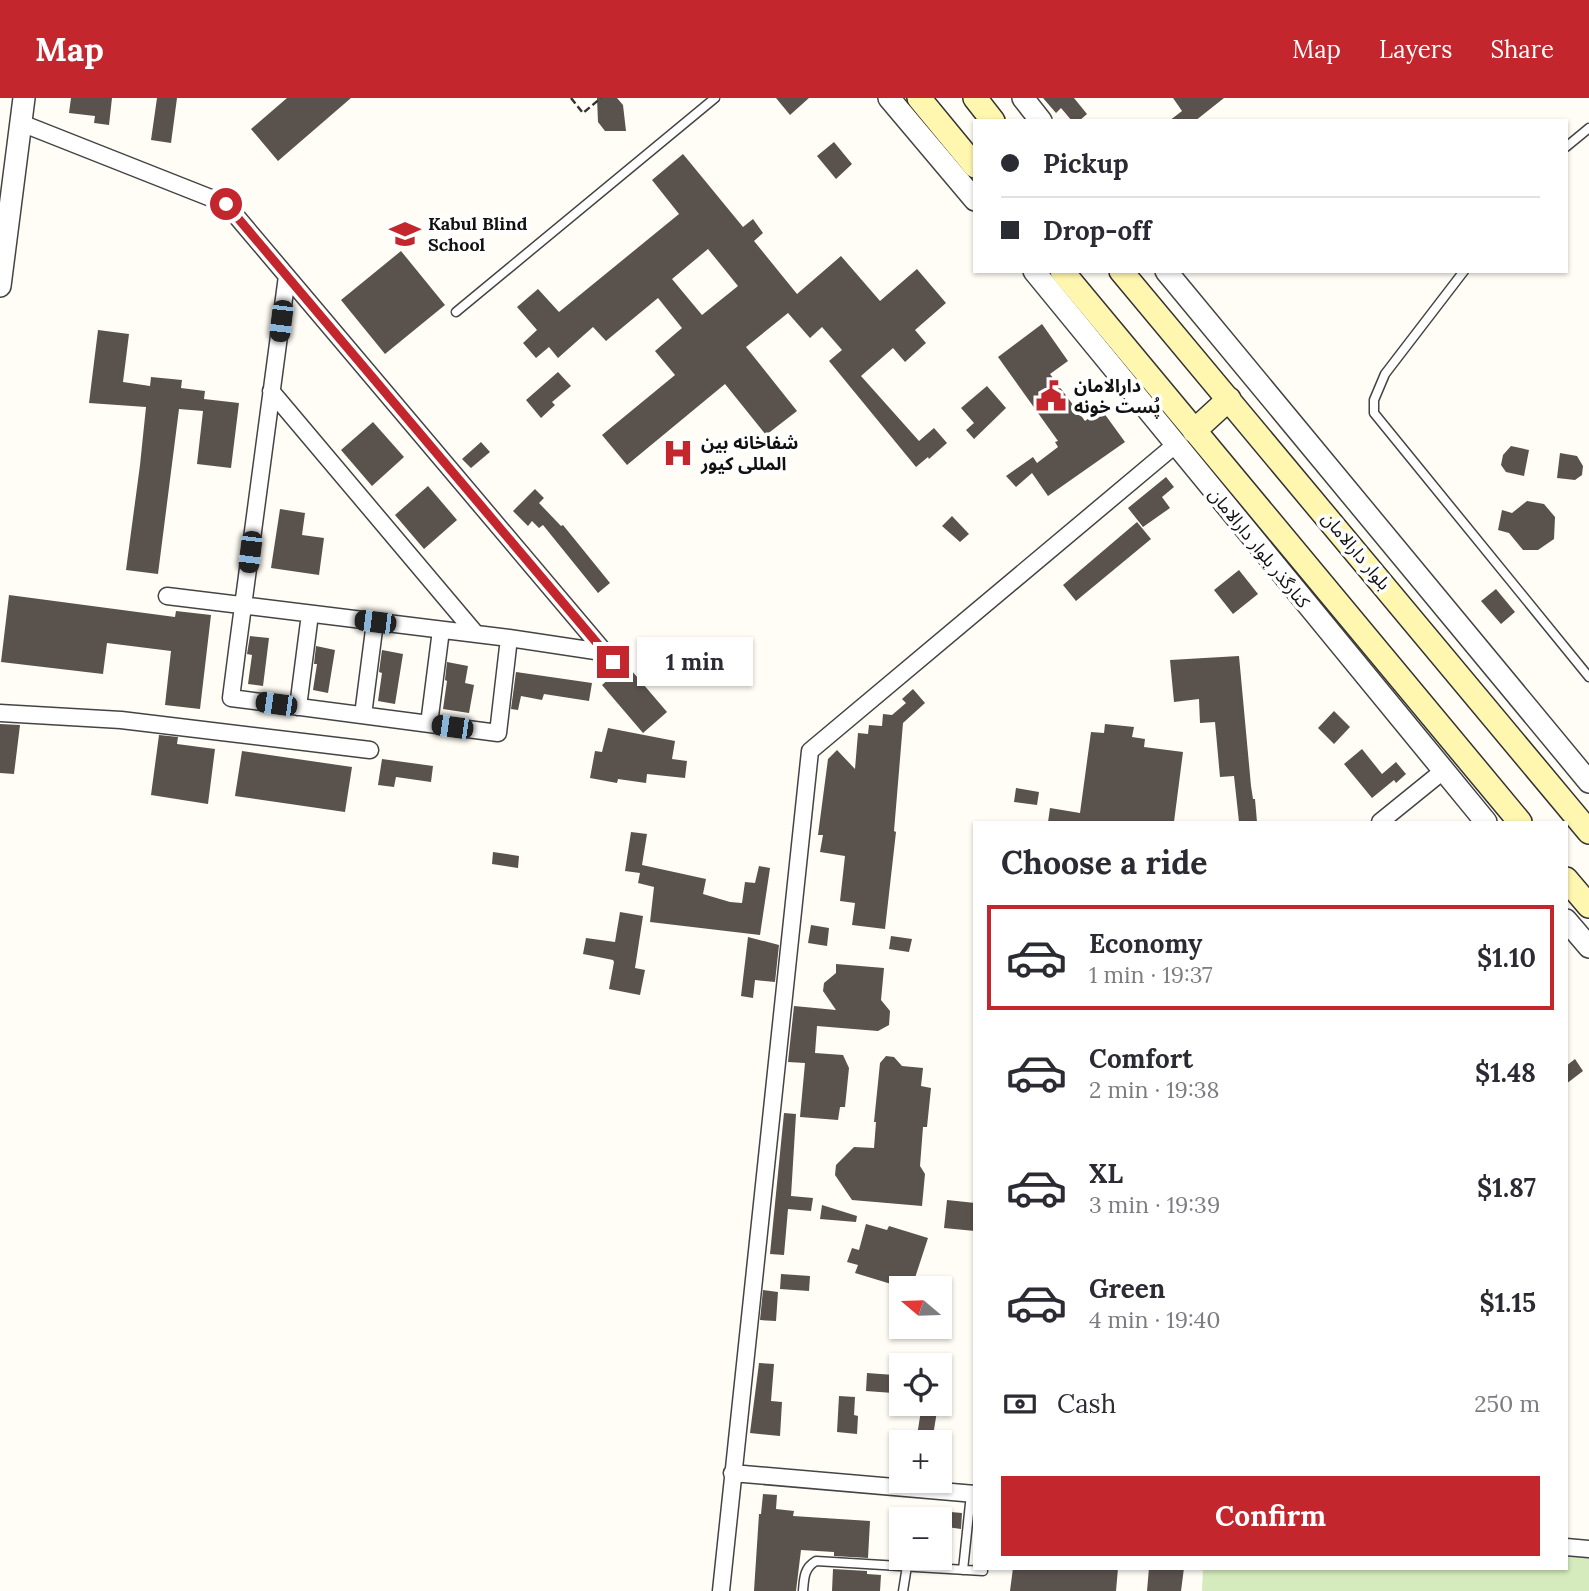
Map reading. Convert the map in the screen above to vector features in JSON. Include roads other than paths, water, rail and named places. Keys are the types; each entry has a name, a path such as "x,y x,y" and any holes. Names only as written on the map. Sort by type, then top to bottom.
{"main road":[{"path":"919,98 973,164"},
{"path":"975,98 991,119"},
{"path":"1064,273 1519,821"},
{"name":"بلوار دارالامان","path":"1123,273 1589,832"},
{"path":"1194,431 1229,399"},
{"path":"1568,881 1589,906"}],"street":[{"path":"0,286 24,98"},
{"path":"889,98 973,198"},
{"path":"1023,98 1039,119"},
{"path":"20,123 226,204 608,657 509,638 167,596"},
{"name":"کنارگذر بلوار دارالامان","path":"1036,273 1485,821"},
{"path":"1168,273 1589,782"},
{"path":"286,276 231,698 498,733 509,638"},
{"path":"1212,379 1224,361 1229,347"},
{"path":"271,391 476,634"},
{"path":"722,1591 810,751 1175,444"},
{"path":"298,707 310,614"},
{"path":"363,715 375,622"},
{"path":"429,724 441,630"},
{"path":"0,713 121,720 370,750"},
{"path":"1381,821 1443,771"},
{"path":"1568,922 1589,947"},
{"path":"733,1473 973,1494"},
{"path":"1568,1547 1589,1549"}],"lane":[{"path":"456,312 715,98"},
{"path":"1568,145 1589,128"},
{"path":"1462,273 1385,374 1374,400 1374,413 1589,677"},
{"path":"1576,662 1589,663"},
{"path":"963,1570 973,1494"},
{"path":"803,1591 805,1572 809,1565 816,1561 889,1565"},
{"path":"952,1569 984,1571"},
{"path":"903,1591 906,1570"}],"place":[{"name":"Kabul Blind School","path":"405,234"},
{"name":"دارالامان پُست خونه","path":"1051,396"},
{"name":"شفاخانه بین المللی کیور","path":"678,453"}]}
